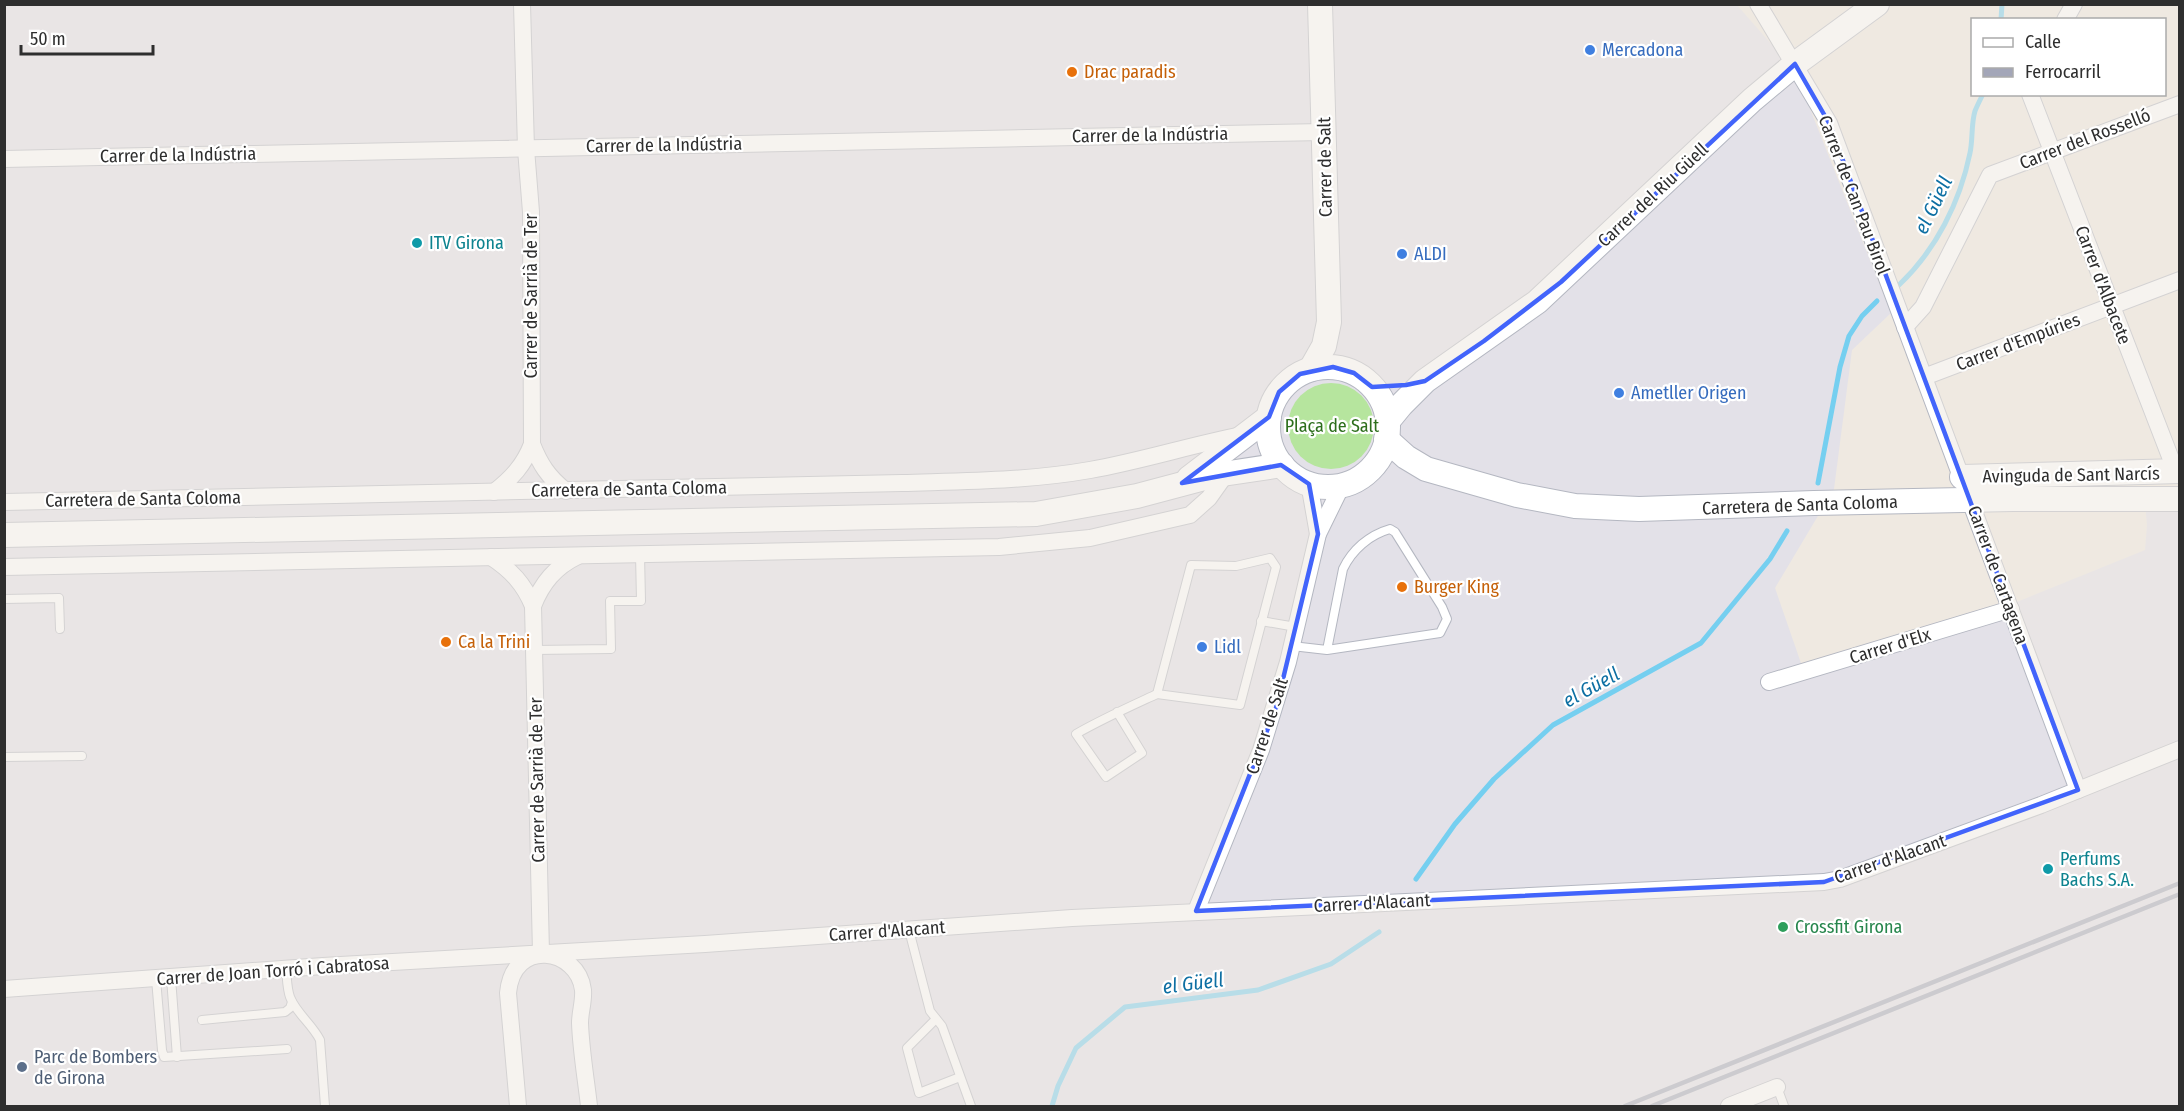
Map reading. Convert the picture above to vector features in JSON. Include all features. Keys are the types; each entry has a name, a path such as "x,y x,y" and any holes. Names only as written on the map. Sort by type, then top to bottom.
{"street":[{"name":"Carrer de Sarrià de Ter","path":"522,4 526,149 531,212 532,444 540,464 553,480 566,490"},
{"name":"Carrer de Salt","path":"1311,369 1324,346 1328,330 1320,4"},
{"name":"Carrer de Can Pau Birol","path":"1758,4 1829,123 1905,327"},
{"name":"Carrer del Riu Güell","path":"1387,430 1401,405 1425,381 1537,303 1752,100 1795,64 1877,4"},
{"path":"2066,18 2074,4"},
{"name":"Carrer d'Albacete","path":"2030,96 2178,472"},
{"name":"Carrer del Rosselló","path":"1905,327 1923,307 1990,175 2180,104"},
{"name":"Carrer de la Indústria","path":"4,159 1324,132"},
{"name":"Carrer d'Empúries","path":"1924,378 2180,280"},
{"name":"Carrer de Cartagena","path":"1905,327 2078,789"},
{"name":"Carrer de Salt","path":"1328,330 1349,371"},
{"path":"1333,367 1349,371 1372,387 1382,400 1387,430 1383,449 1374,464 1358,479 1326,486 1309,483 1294,476 1282,465 1271,445 1268,428 1274,401 1283,387 1295,376 1311,369 1333,367"},
{"name":"Carrer del Riu Güell","path":"1372,387 1390,387 1425,381"},
{"name":"Carretera de Santa Coloma","path":"1182,483 1269,417"},
{"name":"Carretera de Santa Coloma","path":"1387,430 1406,457 1426,469"},
{"name":"Carretera de Santa Coloma","path":"4,502 1005,479 1089,470 1211,440 1249,434"},
{"name":"Carrer de Sarrià de Ter","path":"494,492 522,465 532,444"},
{"name":"Carretera de Santa Coloma","path":"1374,464 1426,469 1517,495 1575,506 1650,509 1970,500 2146,497 2180,499"},
{"name":"Carretera de Santa Coloma","path":"4,535 1036,514 1137,496 1182,483 1226,474 1282,465"},
{"name":"Avinguda de Sant Narcís","path":"1962,477 2178,472"},
{"path":"4,567 999,548 1090,538 1190,515 1209,498 1226,474"},
{"name":"Carrer de Salt","path":"1309,483 1318,534"},
{"name":"Carrer de Salt","path":"1197,911 1276,708 1318,534 1342,484"},
{"name":"Carrer de Sarrià de Ter","path":"533,606 550,576 579,556"},
{"name":"Carrer de Sarrià de Ter","path":"491,557 512,573 524,588 533,606 541,953"},
{"name":"Carrer d'Elx","path":"1769,682 2011,609"},
{"name":"Carrer d'Alacant","path":"541,953 1197,911 1824,882 1840,879 2180,749"},
{"path":"518,1107 508,993 509,980 526,958 541,953 557,957 567,963 577,975 583,990 580,1021 589,1107"},
{"name":"Carrer de Joan Torró i Cabratosa","path":"4,989 541,953"},
{"path":"1729,1107 1777,1087"}],"lane":[{"path":"1292,646 1327,650 1440,633 1447,619 1442,607 1395,532 1390,529 1379,532 1365,541 1347,560 1343,569 1327,650"},
{"path":"534,650 611,649 610,601 641,601 640,554"},
{"path":"1117,712 1142,753 1106,777 1076,734 1117,712 1156,694 1240,705 1276,567 1270,558 1236,566 1191,565 1156,694"},
{"path":"4,599 59,598 60,629"},
{"path":"1262,621 1296,627"},
{"path":"4,757 82,756"},
{"path":"909,930 930,1011 942,1026 971,1107"},
{"path":"286,969 292,1002 316,1031 320,1040 325,1107"},
{"path":"164,979 177,1057"},
{"path":"164,979 162,1055 168,1058 287,1049"},
{"path":"202,1020 285,1012 290,1008 292,1002"},
{"path":"936,1019 907,1048 919,1093 960,1077"},
{"path":"1777,1087 1785,1107"}],"highlighted area":[{"path":"1795,64 1829,123 2078,790 1824,882 1196,911 1276,708 1318,534 1309,484 1281,465 1182,483 1269,417 1279,392 1300,374 1333,367 1354,373 1372,387 1406,385 1425,381 1484,341 1561,282"}],"shaded area":[{"path":"5,5 1737,5 1795,71 1891,313 1852,350 1834,489 1775,588 1803,669 1997,610 2145,550 2147,525 2145,503 2179,503 2179,1106 5,1106"}],"green space":[{"name":"Plaça de Salt","path":"1331,383 1348,386 1362,395 1371,409 1374,426 1371,443 1362,457 1348,466 1331,469 1314,466 1300,457 1291,443 1288,426 1291,409 1300,395 1314,386"}],"waterway":[{"name":"el Güell","path":"2001,18 2002,4"},
{"name":"el Güell","path":"1899,285 1935,241 1953,207 1966,171 1975,111 1982,96"},
{"name":"el Güell","path":"1818,483 1840,367 1849,336 1862,316 1877,301"},
{"name":"el Güell","path":"1416,879 1455,824 1494,779 1553,725 1701,643 1770,559 1787,531"},
{"name":"el Güell","path":"1052,1106 1058,1086 1076,1048 1125,1007 1258,990 1331,964 1379,932"}],"railway":[{"path":"1625,1106 2180,883"},
{"path":"1652,1106 2180,894"}],"place":[{"name":"Mercadona","path":"1590,50"},
{"name":"Drac paradis","path":"1072,72"},
{"name":"ITV Girona","path":"417,243"},
{"name":"ALDI","path":"1402,254"},
{"name":"Ametller Origen","path":"1619,393"},
{"name":"Burger King","path":"1402,587"},
{"name":"Ca la Trini","path":"446,642"},
{"name":"Lidl","path":"1202,647"},
{"name":"Perfums Bachs S.A.","path":"2048,869"},
{"name":"Crossfit Girona","path":"1783,927"},
{"name":"Parc de Bombers de Girona","path":"22,1067"}]}
